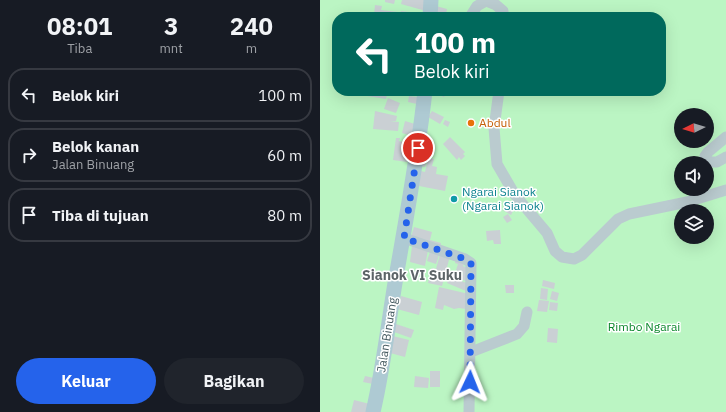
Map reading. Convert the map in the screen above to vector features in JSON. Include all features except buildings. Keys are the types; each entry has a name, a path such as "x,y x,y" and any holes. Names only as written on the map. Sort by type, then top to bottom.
{"main road":[{"path":"430,12 431,0"},
{"name":"Jalan Binuang","path":"373,412 404,238 424,96"}],"street":[{"path":"473,12 477,6 486,1 496,5 503,12"},
{"path":"498,96 494,128 497,164 515,195 547,233 556,251 562,257 574,258 582,254 618,219 629,214 687,202 726,190"},
{"path":"726,137 708,152 706,156 709,162 726,157"},
{"path":"404,238 465,259 471,263 469,412"},
{"path":"471,352 517,334 524,326 527,312"}],"green space":[{"name":"Ngarai Sianok (Ngarai Sianok)","path":"320,0 726,0 726,412 320,412"}],"place":[{"name":"Abdul","path":"471,123"},
{"name":"Ngarai Sianok (Ngarai Sianok)","path":"454,199"}],"district":[{"name":"Sianok VI Suku","path":"412,275"}],"route":[{"path":"418,148 404,238 465,259 471,263 470,382"}],"park label":[{"name":"Rimbo Ngarai","path":"644,327"}]}
